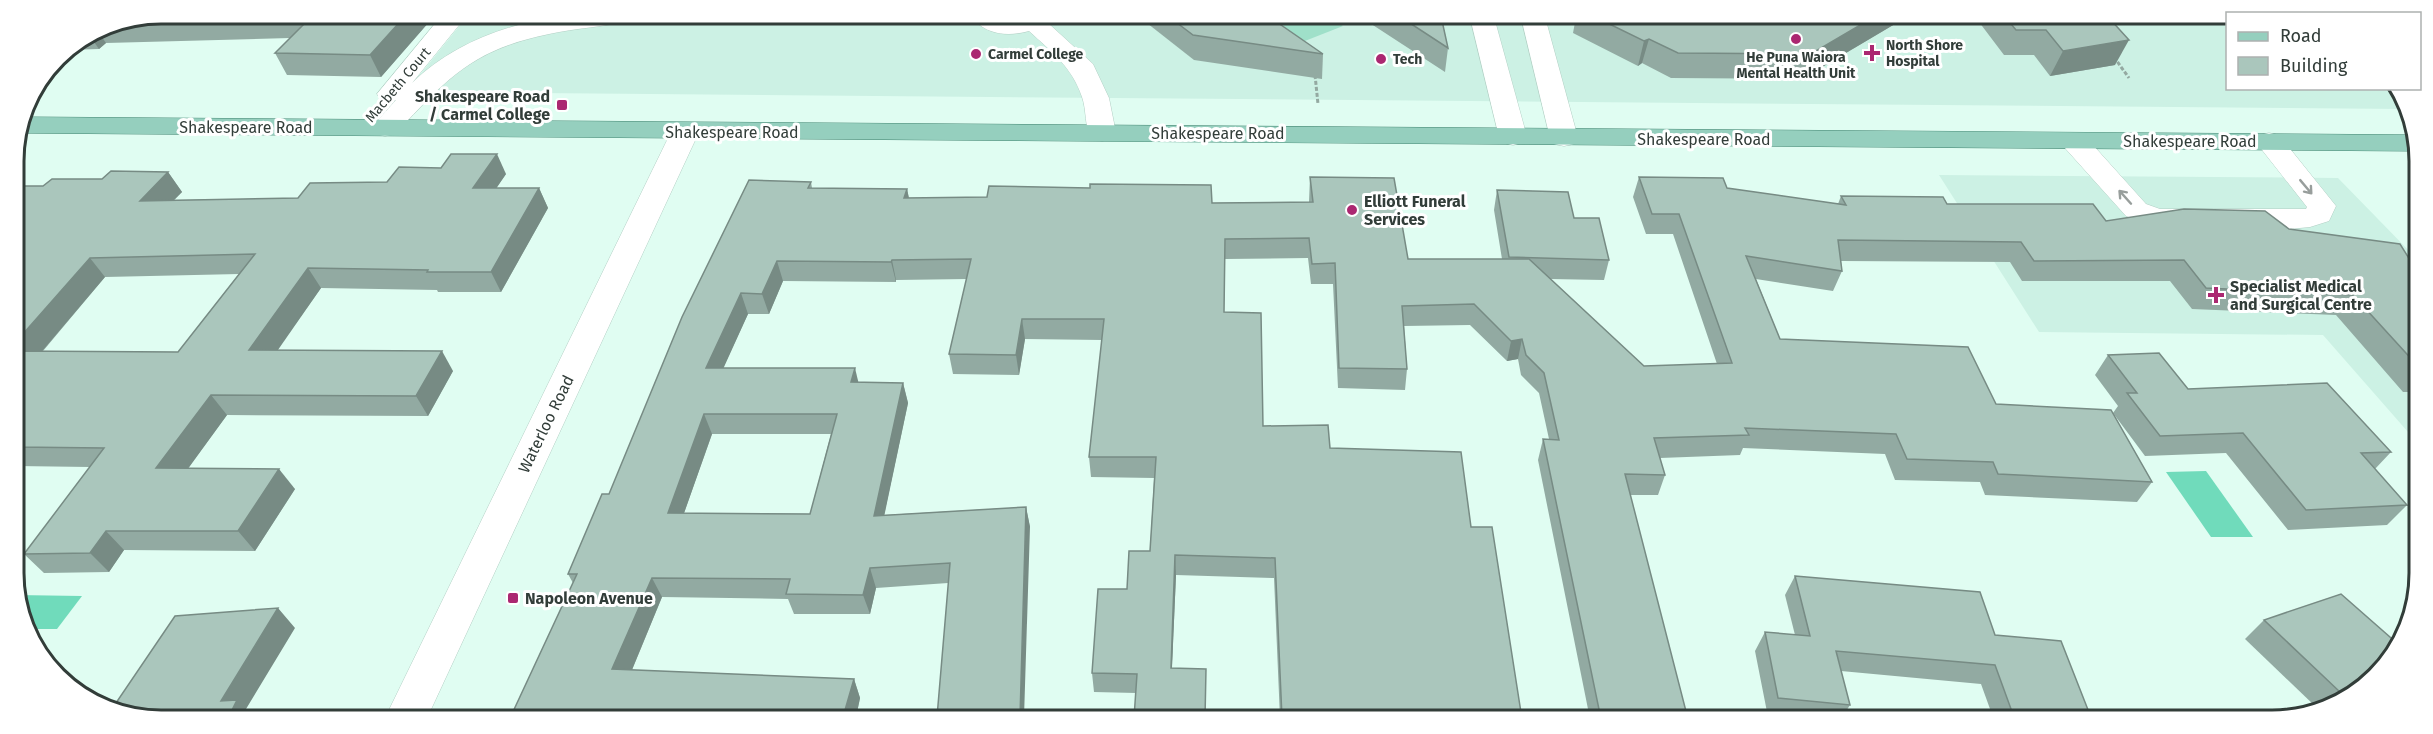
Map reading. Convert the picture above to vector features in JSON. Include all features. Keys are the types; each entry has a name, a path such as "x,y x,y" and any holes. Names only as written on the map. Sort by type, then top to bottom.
{"main road":[{"name":"Shakespeare Road","path":"29,125 685,132 2407,143"}],"street":[{"name":"Macbeth Court","path":"374,128 449,24"},
{"path":"374,128 440,72 482,46 564,24"},
{"path":"995,24 1003,27 1016,24"},
{"path":"1042,24 1080,64 1096,98 1102,133"},
{"path":"1484,24 1513,136"},
{"path":"1535,24 1564,138"},
{"name":"Waterloo Road","path":"410,710 685,132"},
{"path":"2074,141 2136,210 2156,219 2289,220 2319,215 2322,206 2269,141"}],"path":[{"path":"2110,52 2129,78"},
{"path":"1314,65 1318,105"}],"shaded area":[{"path":"461,24 2226,24 2226,90 2389,90 2398,109 406,92"},
{"path":"1253,24 1340,24 1343,26 1287,48"},
{"name":"Specialist Medical and Surgical Centre","path":"1939,175 2338,178 2409,251 2409,432 2323,335 2039,332"},
{"path":"2206,471 2253,537 2211,537 2166,472"},
{"path":"26,595 82,596 57,629 36,629"}],"building":[{"path":"304,24 398,24 370,55 275,53"},
{"path":"1179,24 1280,24 1323,54 1193,35"},
{"path":"1411,24 1443,24 1448,48"},
{"path":"1609,24 1862,24 1811,54 1678,53 1649,39 1644,41"},
{"path":"2011,24 2114,24 2129,40 2063,51 2046,30 2016,30"},
{"path":"451,154 497,154 473,188 539,188 491,272 308,268 249,350 442,351 416,396 211,395 156,468 279,469 238,531 106,531 90,553 24,554 104,448 24,447 24,351 178,352 255,254 90,258 24,333 24,186 43,186 52,179 102,179 111,171 168,172 140,201 298,198 310,183 387,182 399,167 441,168"},
{"path":"1310,177 1394,178 1408,259 1529,259 1644,366 1732,363 1679,214 1652,214 1639,177 1723,178 1727,188 1846,205 1841,196 1943,197 1947,204 2093,204 2106,221 2184,209 2265,211 2289,229 2400,244 2409,258 2409,356 2353,295 2206,288 2184,260 2034,261 2021,242 1838,240 1842,271 1746,256 1780,339 1968,347 1996,404 2111,410 2152,482 1998,474 1993,462 1907,459 1896,434 1745,428 1749,435 1654,438 1665,475 1625,474 1686,710 1599,710 1543,439 1559,440 1544,373 1526,355 1522,339 1511,341 1474,304 1402,306 1407,369 1339,368 1335,263 1312,264 1309,238 1225,239 1224,312 1261,313 1263,426 1328,425 1330,448 1461,452 1471,527 1492,527 1521,710 1282,710 1275,558 1175,555 1171,668 1206,669 1205,710 1135,710 1137,674 1092,673 1098,589 1127,589 1129,551 1150,551 1156,457 1089,457 1104,319 1022,319 1016,355 949,354 971,259 892,260 891,262 777,261 762,294 741,293 706,368 855,368 851,382 903,383 874,516 1026,507 1020,710 938,710 950,563 870,568 863,595 786,594 790,579 652,578 612,669 854,679 845,710 514,710 577,574 568,574 602,494 609,494 682,317 749,180 811,182 808,188 907,189 904,198 987,197 989,186 1090,188 1090,184 1211,185 1212,203 1313,202","holes":["704,414 837,414 810,514 668,513"]},
{"path":"1497,190 1568,192 1574,218 1599,218 1609,260 1509,257"},
{"path":"2159,353 2188,389 2327,383 2391,452 2361,453 2407,505 2306,510 2243,433 2160,436 2127,393 2137,393 2108,355"},
{"path":"1795,576 1980,592 1995,635 2061,641 2088,710 2011,710 1995,665 1836,651 1850,705 1778,698 1765,632 1810,636"},
{"path":"2341,594 2392,639 2369,670 2340,692 2264,620"},
{"path":"278,608 221,701 237,700 232,710 143,709 117,702 175,616"}],"place":[{"name":"He Puna Waiora Mental Health Unit","path":"1796,39"},
{"name":"North Shore Hospital","path":"1872,53"},
{"name":"Carmel College","path":"976,54"},
{"name":"Tech","path":"1381,59"},
{"name":"Shakespeare Road / Carmel College","path":"562,105"},
{"name":"Elliott Funeral Services","path":"1352,210"},
{"name":"Specialist Medical and Surgical Centre","path":"2216,295"},
{"name":"Napoleon Avenue","path":"513,598"}]}
